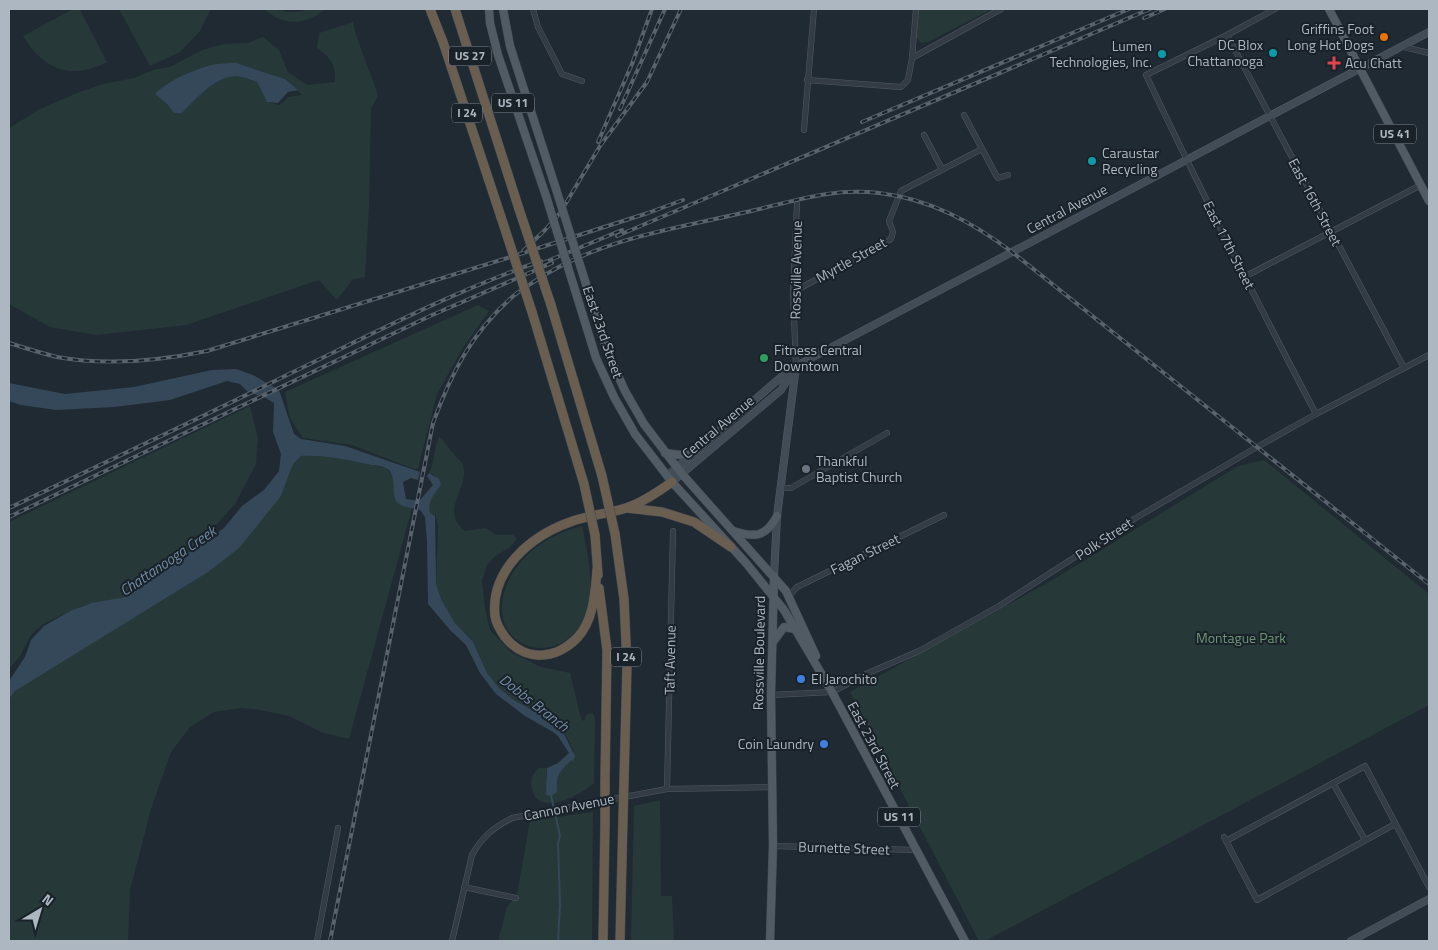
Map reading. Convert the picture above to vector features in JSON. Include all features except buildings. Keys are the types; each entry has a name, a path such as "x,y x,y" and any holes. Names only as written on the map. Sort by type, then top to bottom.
{"highway":[{"name":"I 24","path":"430,9 446,51 532,312 584,484 595,535 597,570 607,650 602,941"},
{"name":"I 24","path":"449,9 484,104 551,306 602,476 615,534 624,599 627,665 620,941"},
{"name":"US 27","path":"455,9 484,104"},
{"path":"597,570 594,599 589,619 578,637 556,653 542,655 525,653 511,644 499,629 495,616 496,597 501,579 509,564 521,551 537,539 571,521 627,508 655,494 670,479"},
{"path":"627,508 662,512 694,522 731,547"}],"main road":[{"name":"East 23rd Street","path":"489,9 490,23 498,55 546,196 596,358 614,397 635,434 670,479 772,594 795,628 832,692 965,941"},
{"name":"East 23rd Street","path":"503,9 510,46 586,284 604,340 625,391 644,424 679,471 774,576 789,596 832,692"},
{"name":"US 41","path":"1329,9 1429,201"},
{"name":"Central Avenue","path":"679,471 697,450 796,366 1360,68 1404,47 1429,32"},
{"name":"Central Avenue","path":"670,479 781,390 796,366"},
{"name":"Rossville Boulevard","path":"770,941 772,594 777,516 796,366"},
{"path":"665,453 680,455 697,450"},
{"path":"734,531 754,536 769,527 777,516"},
{"path":"772,644 784,627 795,628"},
{"path":"1351,941 1429,899"}],"street":[{"path":"533,9 538,27 562,74 582,80"},
{"path":"804,130 814,9"},
{"path":"807,80 901,87 908,80 912,58 916,9"},
{"path":"912,58 1001,9"},
{"path":"1228,35 1275,9"},
{"name":"East 17th Street","path":"1228,35 1146,75 1244,277 1316,414"},
{"name":"East 16th Street","path":"1228,35 1404,368"},
{"path":"1404,47 1429,53"},
{"path":"964,116 998,178 1008,175"},
{"path":"924,135 942,169"},
{"name":"Myrtle Street","path":"793,292 891,239 893,232 890,221 901,191 982,149"},
{"path":"1244,277 1421,185"},
{"name":"Rossville Avenue","path":"796,366 793,292 797,204"},
{"name":"Polk Street","path":"771,695 832,692 954,632 999,606 1134,519 1316,414 1429,355"},
{"path":"781,488 791,488 887,433"},
{"name":"Fagan Street","path":"789,596 797,587 944,515"},
{"name":"Taft Avenue","path":"667,789 673,531"},
{"path":"1395,824 1257,900 1225,839 1365,766 1429,887"},
{"path":"1333,783 1365,840"},
{"name":"Cannon Avenue","path":"452,941 472,855 479,842 490,830 512,818 667,789 771,787"},
{"path":"317,941 338,828"},
{"name":"Burnette Street","path":"772,846 916,850"},
{"path":"464,887 516,898"}],"green space":[{"path":"73,9 80,10 107,62 81,71 59,68 49,64 40,57 23,36"},
{"path":"119,9 211,9 200,31 180,52 150,66"},
{"path":"264,9 297,12 309,9 325,9 310,19 294,22 279,19"},
{"path":"918,9 992,9 928,42 921,43 916,37"},
{"path":"353,22 378,95 371,109 365,277 352,280 337,300 319,280 186,325 96,335 50,327 9,304 9,128 40,109 77,93 103,84 134,78 153,70 170,67 202,50 224,44 248,43 263,37 279,50 288,72 307,85 335,82 335,70 332,62 317,48 319,33","holes":["236,63 285,79 302,95 288,97 280,105 267,102 257,82 233,76 217,82 182,113 174,113 155,94 167,84 183,75 218,64"]},
{"path":"478,305 489,311 462,349 437,394 418,469 352,445 303,438 290,418 285,392"},
{"path":"250,406 258,438 256,464 235,504 194,550 124,598 81,606 43,624 31,635 20,656 9,669 9,522"},
{"path":"439,437 462,463 464,472 455,506 454,515 457,523 465,531 486,528 496,535 513,535 517,539 509,548 495,556 487,565 482,580 485,609 490,630 512,653 541,667 570,673 581,719 584,721 587,714 593,713 595,718 594,783 570,798 551,803 542,802 536,798 531,783 533,775 539,768 547,768 546,778 557,792 560,773 574,751 564,732 539,713 515,701 499,688 487,673 473,642 455,623 440,598 436,584 438,527 436,516 430,513 429,509 432,498 441,485 433,474 429,473"},
{"path":"301,456 339,458 386,468 393,476 394,494 402,505 412,508 349,739 321,732 289,716 260,710 241,708 214,712 190,727 171,752 151,809 130,890 128,940 9,941 9,699 15,691 281,496 293,464"},
{"name":"Montague Park","path":"1264,460 1429,594 1429,705 985,941 979,941 850,692 1051,581 1238,466"},
{"path":"582,526 589,565 590,595 588,605 577,629 562,643 544,648 526,645 512,635 503,619 503,597 514,571 527,555 544,542 563,532"},
{"path":"660,800 661,896 672,896 674,941 631,941 634,806"},
{"path":"593,812 592,941 498,941 507,907 517,894 530,821"}],"water":[{"path":"236,63 285,79 298,90 288,92 278,103 267,102 257,82 233,76 217,82 182,113 174,113 155,94 167,84 192,71 216,64"},
{"path":"236,369 253,375 279,390 294,434 301,439 345,446 420,472 418,480 411,478 403,482 406,499 419,501 433,485 427,476 429,473 439,479 441,485 432,498 429,509 430,513 435,516 436,584 441,599 455,623 473,642 487,673 499,688 515,701 539,713 563,732 575,756 572,762 571,759 560,774 557,781 557,792 551,796 546,795 547,768 558,763 569,753 558,736 525,716 496,694 480,673 466,645 428,604 425,517 420,510 403,506 397,502 392,476 386,468 345,460 319,456 301,456 293,464 281,496 239,548 208,572 15,691 9,699 9,681 25,657 31,640 44,626 72,610 92,603 126,597 224,528 242,506 264,490 279,471 281,454 273,432 274,403 264,397 248,392 240,384 227,381 170,400 114,407 56,410 21,405 9,401 9,383 65,394 134,387 212,370"}],"waterway":[{"name":"Dobbs Branch","path":"559,770 572,758"},
{"name":"Dobbs Branch","path":"551,795 560,836 558,843 560,905 558,941"}],"railway":[{"path":"598,142 632,64 652,9"},
{"path":"620,109 665,9"},
{"path":"523,251 560,213 600,146 647,82 681,9"},
{"path":"862,122 1129,9"},
{"path":"617,236 1150,9"},
{"path":"1144,18 1165,9"},
{"path":"330,941 433,423 440,405 455,371 473,341 496,312 525,287 559,267 609,246 661,231 809,197 843,192 879,193 898,196 950,213 982,231 1012,252 1429,584"},
{"path":"9,343 57,357 114,362 151,360 207,351 520,254 683,200"},
{"path":"543,263 622,230"},
{"path":"9,508 414,314 477,286 541,261"},
{"path":"9,517 430,316 552,263"}],"place":[{"name":"Griffins Foot Long Hot Dogs","path":"1384,37"},
{"name":"DC Blox Chattanooga","path":"1273,53"},
{"name":"Lumen Technologies, Inc.","path":"1162,54"},
{"name":"Acu Chatt","path":"1334,63"},
{"name":"Caraustar Recycling","path":"1092,161"},
{"name":"Fitness Central Downtown","path":"764,358"},
{"name":"Thankful Baptist Church","path":"806,469"},
{"name":"El Jarochito","path":"801,679"},
{"name":"Coin Laundry","path":"824,744"}],"water label":[{"name":"Chattanooga Creek","path":"168,561"}]}
